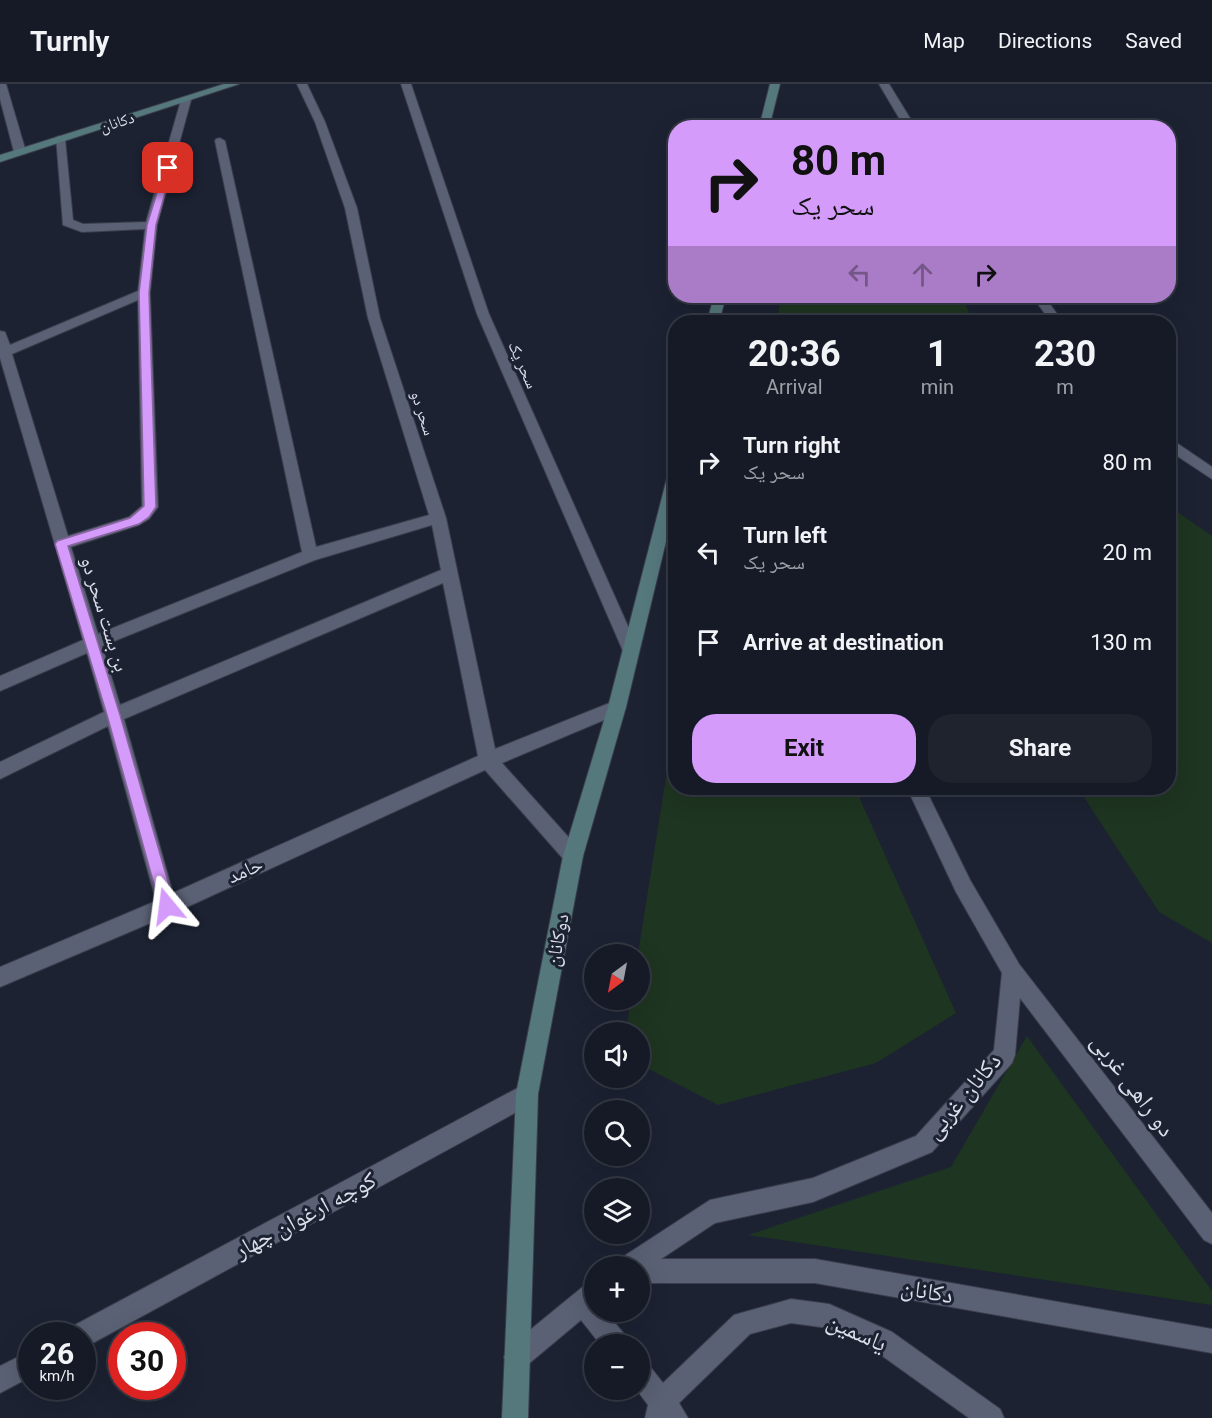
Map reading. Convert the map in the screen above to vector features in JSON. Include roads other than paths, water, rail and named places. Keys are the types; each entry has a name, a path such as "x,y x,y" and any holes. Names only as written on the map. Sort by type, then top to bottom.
{"street":[{"path":"1,84 20,152"},
{"name":"دکانان","path":"0,159 234,84"},
{"name":"سحر دو","path":"302,84 320,122 351,208 374,318 438,518 488,760"},
{"name":"سحر یک","path":"406,84 483,314 631,651"},
{"path":"766,120 775,84"},
{"path":"884,84 906,120"},
{"path":"61,544 134,521 150,507 144,293 151,225 186,100"},
{"path":"60,140 67,222 82,228 151,225"},
{"path":"220,141 310,555"},
{"path":"2,353 144,293"},
{"name":"بن بست سحر دو","path":"0,335 2,353 114,715 167,906"},
{"path":"1176,448 1212,474"},
{"name":"دوکانان","path":"515,1418 527,1095 573,856 617,707 668,502"},
{"path":"0,684 310,555 438,518"},
{"path":"0,771 114,715 448,574"},
{"name":"حامد","path":"0,977 167,906 488,760 617,707"},
{"path":"488,760 573,856"},
{"path":"919,795 963,886 1012,971"},
{"name":"دو راهی غربی","path":"1012,971 1212,1232"},
{"name":"دکانان غربی","path":"644,1256 710,1212 813,1190 924,1144 1004,1055 1012,971"},
{"name":"کوچه ارغوان چهار","path":"96,1327 527,1095"},
{"name":"دکانان","path":"650,1271 814,1271 1212,1341"},
{"path":"517,1357 584,1302"},
{"name":"یاسمین","path":"665,1413 743,1324 791,1311 829,1316 883,1341 991,1418"},
{"path":"0,1380 18,1370"},
{"path":"650,1390 665,1413"}]}
